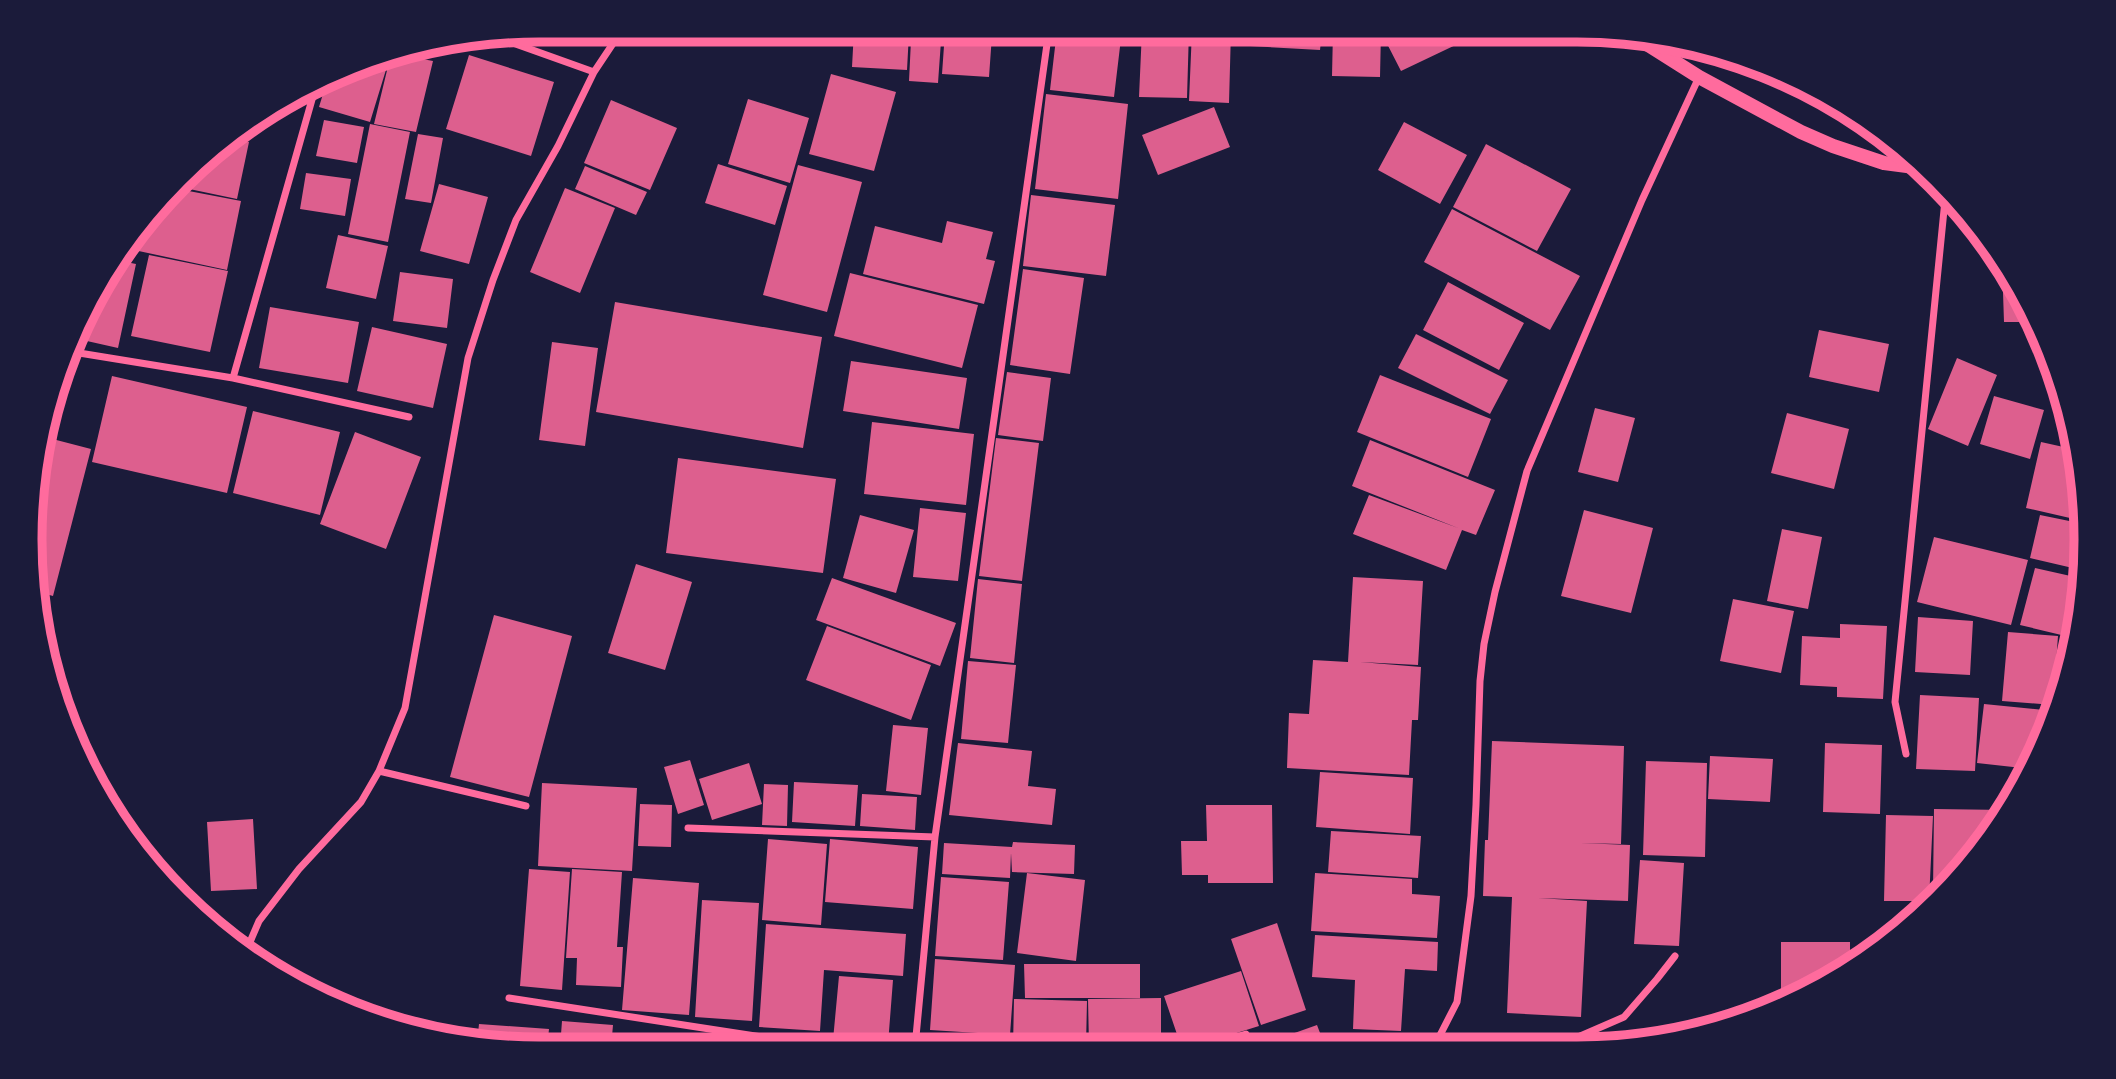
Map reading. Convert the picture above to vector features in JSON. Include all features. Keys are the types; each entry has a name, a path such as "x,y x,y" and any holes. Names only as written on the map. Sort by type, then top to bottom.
{"main road":[{"path":"1654,48 1699,77 1801,132 1884,163 1906,166"}],"street":[{"path":"250,943 259,921 299,869 360,802 379,771 405,708 468,358 516,220 558,146 594,72 614,42"},
{"path":"916,1037 935,837 1047,42"},
{"path":"512,43 594,72"},
{"path":"1439,1037 1457,1002 1471,895 1484,644 1527,471 1642,200 1699,77"},
{"path":"233,379 313,96"},
{"path":"1906,754 1895,702 1945,205"},
{"path":"78,353 233,379 409,417"},
{"path":"379,771 526,806"},
{"path":"688,828 935,837"},
{"path":"1578,1037 1624,1017 1675,956"},
{"path":"509,998 762,1037"},
{"path":"1235,1037 1245,1034"}],"building":[{"path":"853,42 909,42 907,70 852,67"},
{"path":"911,42 941,42 938,83 909,81"},
{"path":"944,42 992,42 989,77 942,74"},
{"path":"1056,42 1121,42 1114,97 1050,90"},
{"path":"1141,42 1189,42 1187,98 1139,97"},
{"path":"1191,42 1231,42 1229,103 1189,101"},
{"path":"1233,42 1321,42 1320,50 1233,45"},
{"path":"1333,42 1381,42 1380,77 1332,76"},
{"path":"1386,42 1462,42 1401,71"},
{"path":"469,55 554,82 531,156 446,129"},
{"path":"416,58 433,61 416,132 374,124 388,66"},
{"path":"387,66 370,122 319,107 324,91"},
{"path":"831,74 896,92 874,171 809,154"},
{"path":"1046,94 1128,104 1118,199 1035,189"},
{"path":"748,99 809,118 790,183 728,164"},
{"path":"611,100 677,128 650,190 584,163"},
{"path":"1214,107 1230,147 1158,175 1142,135"},
{"path":"324,120 364,127 357,163 316,156"},
{"path":"1404,122 1467,155 1440,204 1378,170"},
{"path":"370,124 410,132 388,242 348,234"},
{"path":"418,134 443,138 431,203 405,199"},
{"path":"243,141 249,142 237,199 187,189 211,165"},
{"path":"1486,144 1571,189 1537,251 1453,207"},
{"path":"718,164 787,186 775,225 705,203"},
{"path":"798,165 862,182 827,312 763,295"},
{"path":"585,166 647,192 636,215 575,189"},
{"path":"306,173 351,179 345,216 300,209"},
{"path":"439,184 488,197 469,264 420,251"},
{"path":"565,188 615,208 580,293 530,272"},
{"path":"186,190 241,201 227,270 135,250 165,211"},
{"path":"1031,195 1115,205 1106,276 1023,266"},
{"path":"1452,209 1580,276 1550,330 1424,262"},
{"path":"947,221 993,232 986,259 995,261 984,304 863,274 875,226 942,243"},
{"path":"338,235 388,246 376,299 326,288"},
{"path":"149,255 228,271 210,352 131,336"},
{"path":"127,262 136,264 118,348 84,340 93,319"},
{"path":"1023,269 1084,278 1070,374 1010,365"},
{"path":"400,272 453,279 447,328 393,321"},
{"path":"850,273 978,305 962,368 834,336"},
{"path":"1448,282 1524,323 1499,370 1423,330"},
{"path":"2003,284 2024,322 2004,322"},
{"path":"615,302 822,337 803,448 596,412"},
{"path":"270,307 359,322 348,383 259,368"},
{"path":"372,327 447,344 433,408 357,391"},
{"path":"1819,330 1889,344 1879,392 1809,377"},
{"path":"1416,334 1508,380 1490,414 1398,368"},
{"path":"552,342 598,348 585,446 539,440"},
{"path":"1957,358 1997,375 1968,446 1928,429"},
{"path":"851,361 967,378 959,429 843,411"},
{"path":"1007,372 1051,378 1043,441 998,435"},
{"path":"1380,375 1491,419 1468,477 1357,432"},
{"path":"112,376 247,407 227,493 92,462"},
{"path":"1994,396 2044,410 2030,459 1980,444"},
{"path":"1595,408 1635,418 1618,482 1578,472"},
{"path":"253,411 340,432 320,515 233,493"},
{"path":"1787,413 1849,429 1834,489 1771,473"},
{"path":"872,422 974,434 966,505 864,494"},
{"path":"355,432 421,457 386,549 320,524"},
{"path":"996,438 1039,443 1022,581 979,576"},
{"path":"53,439 91,449 53,596 45,594 42,540 46,475"},
{"path":"1370,440 1495,490 1476,535 1462,530 1446,570 1353,534 1369,495 1458,528 1352,486"},
{"path":"2041,442 2065,447 2073,519 2026,508"},
{"path":"678,458 836,479 823,573 666,553"},
{"path":"920,508 966,513 958,581 913,577"},
{"path":"1584,510 1653,528 1631,613 1561,596"},
{"path":"860,515 914,530 896,593 843,578"},
{"path":"2040,515 2073,522 2073,568 2030,558"},
{"path":"1782,529 1822,537 1808,609 1767,601"},
{"path":"1934,537 2028,560 2011,625 1917,602"},
{"path":"636,564 692,582 665,670 608,653"},
{"path":"2035,568 2073,576 2064,636 2020,625"},
{"path":"1353,577 1423,581 1418,665 1360,662 1421,667 1418,720 1412,720 1409,775 1287,768 1289,713 1309,714 1313,660 1348,662"},
{"path":"832,578 956,623 940,666 816,620"},
{"path":"978,579 1022,584 1014,663 970,658"},
{"path":"1733,599 1794,611 1781,673 1720,661"},
{"path":"494,615 572,636 529,797 450,777"},
{"path":"1918,617 1973,621 1970,675 1915,672"},
{"path":"1840,624 1887,626 1883,699 1837,697 1837,687 1800,685 1802,636 1840,638"},
{"path":"827,626 931,665 911,720 806,680"},
{"path":"2008,632 2058,636 2055,674 2046,704 2002,701"},
{"path":"968,661 1016,665 1008,743 961,739"},
{"path":"1920,695 1979,698 1975,771 1916,769"},
{"path":"1984,704 2044,710 2019,768 1977,763"},
{"path":"893,725 928,728 921,795 886,791"},
{"path":"1492,741 1624,746 1621,844 1580,843 1630,845 1628,901 1538,898 1587,901 1581,1017 1507,1013 1512,897 1483,896"},
{"path":"958,743 1032,751 1028,786 1056,789 1052,825 949,815"},
{"path":"1825,743 1882,745 1880,814 1823,812"},
{"path":"1710,756 1773,759 1770,802 1708,799"},
{"path":"690,760 704,805 678,814 664,767"},
{"path":"1646,761 1707,763 1705,857 1643,855"},
{"path":"749,763 762,804 712,820 699,779"},
{"path":"1320,772 1413,778 1410,834 1316,827"},
{"path":"794,782 858,785 855,826 792,822"},
{"path":"542,783 637,788 632,871 538,866"},
{"path":"764,784 788,785 787,826 762,825"},
{"path":"862,794 917,797 915,830 860,826"},
{"path":"640,804 672,805 671,847 638,846"},
{"path":"1206,805 1272,805 1273,883 1208,883 1208,875 1182,875 1181,841 1207,841"},
{"path":"1934,809 1994,810 1951,868 1933,886"},
{"path":"1886,815 1933,816 1930,889 1918,901 1884,901"},
{"path":"253,819 257,889 211,891 207,822"},
{"path":"1331,831 1421,836 1418,878 1328,872"},
{"path":"768,839 827,844 821,925 762,920"},
{"path":"830,839 918,847 913,909 825,902"},
{"path":"1013,842 1075,845 1074,874 1012,872 1011,853 1010,878 942,874 944,843 1012,847"},
{"path":"1640,860 1684,863 1679,946 1634,944"},
{"path":"529,869 570,872 562,990 520,986"},
{"path":"572,869 622,872 617,947 623,947 621,987 576,985 577,958 566,958"},
{"path":"1027,873 1085,880 1076,961 1017,953"},
{"path":"1315,873 1412,879 1412,894 1440,896 1437,938 1311,931"},
{"path":"941,877 1009,882 1003,960 935,956"},
{"path":"633,878 699,883 689,1015 622,1010"},
{"path":"702,900 759,903 752,1021 695,1017"},
{"path":"1277,923 1306,1010 1261,1025 1231,939"},
{"path":"766,924 906,934 903,976 824,970 820,1031 759,1027"},
{"path":"1315,935 1438,942 1437,971 1405,969 1401,1031 1353,1029 1355,980 1312,977"},
{"path":"1781,942 1850,942 1850,955 1781,993"},
{"path":"935,959 1015,965 1010,1035 930,1030"},
{"path":"1024,964 1140,964 1140,998 1025,998"},
{"path":"1241,971 1259,1026 1224,1037 1178,1037 1164,996"},
{"path":"839,976 893,980 889,1037 833,1037"},
{"path":"1161,998 1161,1037 1089,1037 1088,999"},
{"path":"1014,999 1087,1001 1086,1037 1013,1037"},
{"path":"562,1021 613,1025 612,1037 561,1037"},
{"path":"479,1024 549,1029 548,1037 478,1033"},
{"path":"1317,1025 1322,1037 1283,1037"}]}
